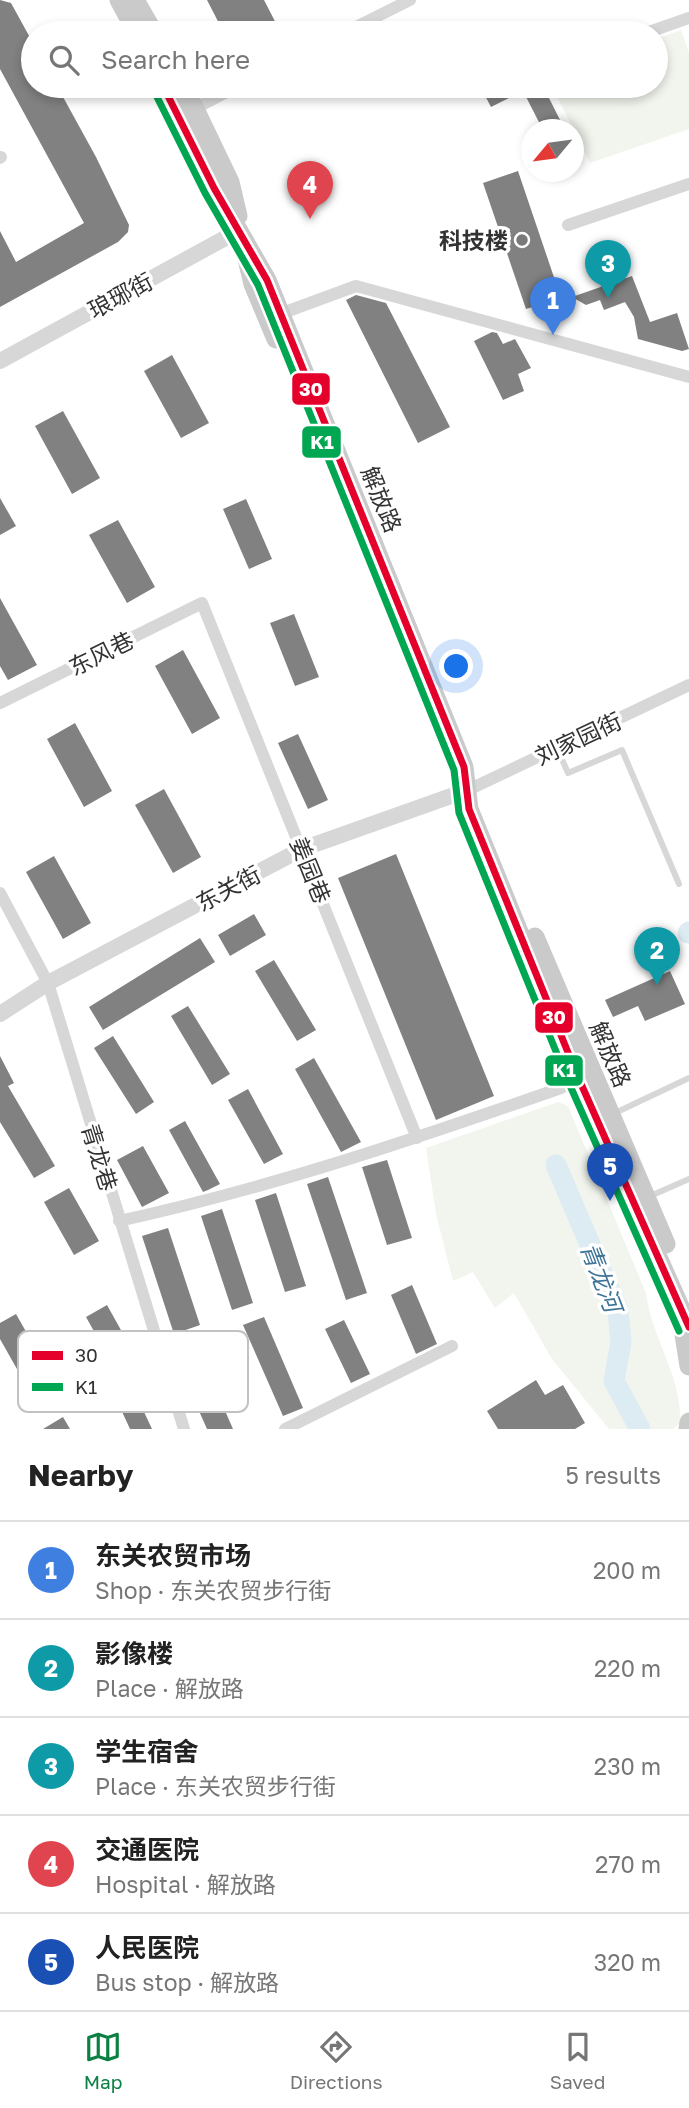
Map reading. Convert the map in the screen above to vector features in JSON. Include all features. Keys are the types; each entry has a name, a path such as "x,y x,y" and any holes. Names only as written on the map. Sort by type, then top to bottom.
{"main road":[{"path":"112,0 134,17"},
{"path":"119,0 134,17"},
{"name":"解放路","path":"169,98 214,188 267,280 464,767 469,809 579,1077 684,1304"},
{"name":"解放路","path":"191,98 230,182 253,284 453,772 480,804 646,1197 684,1304 689,1327"},
{"path":"684,1304 689,1366"},
{"path":"688,1429 689,1422"}],"street":[{"path":"368,21 410,0"},
{"path":"668,25 689,18"},
{"path":"196,108 215,98"},
{"path":"568,225 689,184"},
{"name":"琅琊街","path":"0,361 240,230"},
{"path":"280,314 356,286 689,377"},
{"name":"东风巷","path":"0,703 202,603"},
{"name":"姜园巷","path":"202,603 417,1138"},
{"name":"刘家园街","path":"468,790 689,685"},
{"name":"东关街","path":"0,1013 48,983 302,849 468,790"},
{"name":"青龙巷","path":"0,892 48,983 153,1331"},
{"path":"119,1221 205,1203 417,1138 561,1088 579,1077"},
{"path":"285,1429 452,1346"},
{"name":"青龙巷","path":"179,1412 184,1429"}],"lane":[{"path":"557,748 568,773 622,751 679,884"},
{"path":"611,1115 689,1078"},
{"path":"646,1197 689,1179"}],"shaded area":[{"path":"681,30 689,53 689,129 590,163 584,151 584,119 568,119 558,98 668,98 668,35"},
{"path":"558,1102 568,1106 646,1293 654,1326 676,1389 680,1423 673,1429 609,1429 552,1359 514,1293 495,1308 473,1272 453,1281 436,1214 426,1148"}],"building":[{"path":"0,0 11,3 21,21 21,98 64,98 129,225 128,232 118,242 0,307 0,231 16,262 84,223 0,69"},
{"path":"207,0 264,0 275,21 218,21"},
{"path":"486,98 509,98 491,107"},
{"path":"527,98 549,98 560,119 537,119"},
{"name":"科技楼","path":"518,171 561,298 526,309 483,183"},
{"path":"632,276 650,322 677,313 689,349 682,351 638,339 634,317 625,302 604,310 600,300 586,305 572,297"},
{"path":"356,295 386,303 450,427 418,443 346,300"},
{"path":"492,332 497,333 503,344 515,339 531,368 518,374 524,391 503,400 474,341"},
{"path":"172,355 209,423 181,438 144,371"},
{"path":"63,411 100,478 72,494 35,426"},
{"path":"0,498 16,526 0,535"},
{"path":"246,499 272,559 249,569 223,509"},
{"path":"118,520 155,587 127,603 89,535"},
{"path":"0,598 37,665 8,680 0,666"},
{"path":"294,614 319,677 295,686 270,623"},
{"path":"183,650 220,718 192,734 155,666"},
{"path":"75,723 112,791 84,807 47,739"},
{"path":"298,734 328,800 308,809 278,743"},
{"path":"164,789 201,857 173,873 135,805"},
{"path":"396,854 494,1096 436,1120 338,878"},
{"path":"54,856 91,923 63,939 26,872"},
{"path":"254,914 266,935 230,956 218,935"},
{"path":"200,938 215,962 103,1030 89,1007"},
{"path":"274,960 316,1030 297,1041 255,971"},
{"path":"670,971 685,1004 645,1021 638,1006 613,1017 605,1000"},
{"path":"188,1006 230,1074 212,1085 171,1016"},
{"path":"113,1036 154,1102 136,1114 94,1048"},
{"path":"0,1056 14,1083 8,1086 55,1166 34,1178 0,1122"},
{"path":"314,1058 361,1142 341,1152 295,1069"},
{"path":"248,1089 283,1154 264,1164 228,1100"},
{"path":"185,1121 220,1184 203,1192 169,1130"},
{"path":"143,1146 169,1193 142,1207 117,1160"},
{"path":"387,1160 412,1238 387,1245 362,1167"},
{"path":"328,1177 367,1293 346,1300 307,1184"},
{"path":"69,1188 99,1241 74,1255 44,1202"},
{"path":"276,1193 306,1286 285,1292 255,1200"},
{"path":"222,1209 253,1303 232,1310 201,1216"},
{"path":"168,1228 200,1325 173,1331 142,1236"},
{"path":"412,1285 437,1344 416,1354 391,1295"},
{"path":"107,1305 122,1331 94,1331 86,1317"},
{"path":"16,1314 26,1331 18,1331 18,1371 0,1339 0,1323"},
{"path":"264,1317 303,1408 283,1416 248,1331 243,1325"},
{"path":"344,1320 370,1374 351,1383 325,1329"},
{"path":"536,1380 545,1395 563,1385 585,1423 575,1429 498,1429 487,1411"},
{"path":"122,1412 144,1412 152,1429 130,1429"},
{"path":"199,1412 226,1412 233,1429 207,1429"},
{"path":"63,1417 70,1429 43,1429"}],"waterway":[{"name":"青龙河","path":"556,1165 618,1310 621,1342 614,1381 640,1429"}],"transit line":[{"name":"K1","path":"158,98 205,193 258,285 454,770 459,813 568,1081 679,1331"},
{"name":"30","path":"169,98 214,188 267,280 464,767 469,809 578,1077 689,1327"}],"place":[{"name":"交通医院","path":"310,219"},
{"name":"科技楼","path":"522,240"},
{"name":"学生宿舍","path":"608,298"},
{"name":"东关农贸市场","path":"553,335"},
{"name":"影像楼","path":"657,985"},
{"name":"人民医院","path":"610,1201"}]}
